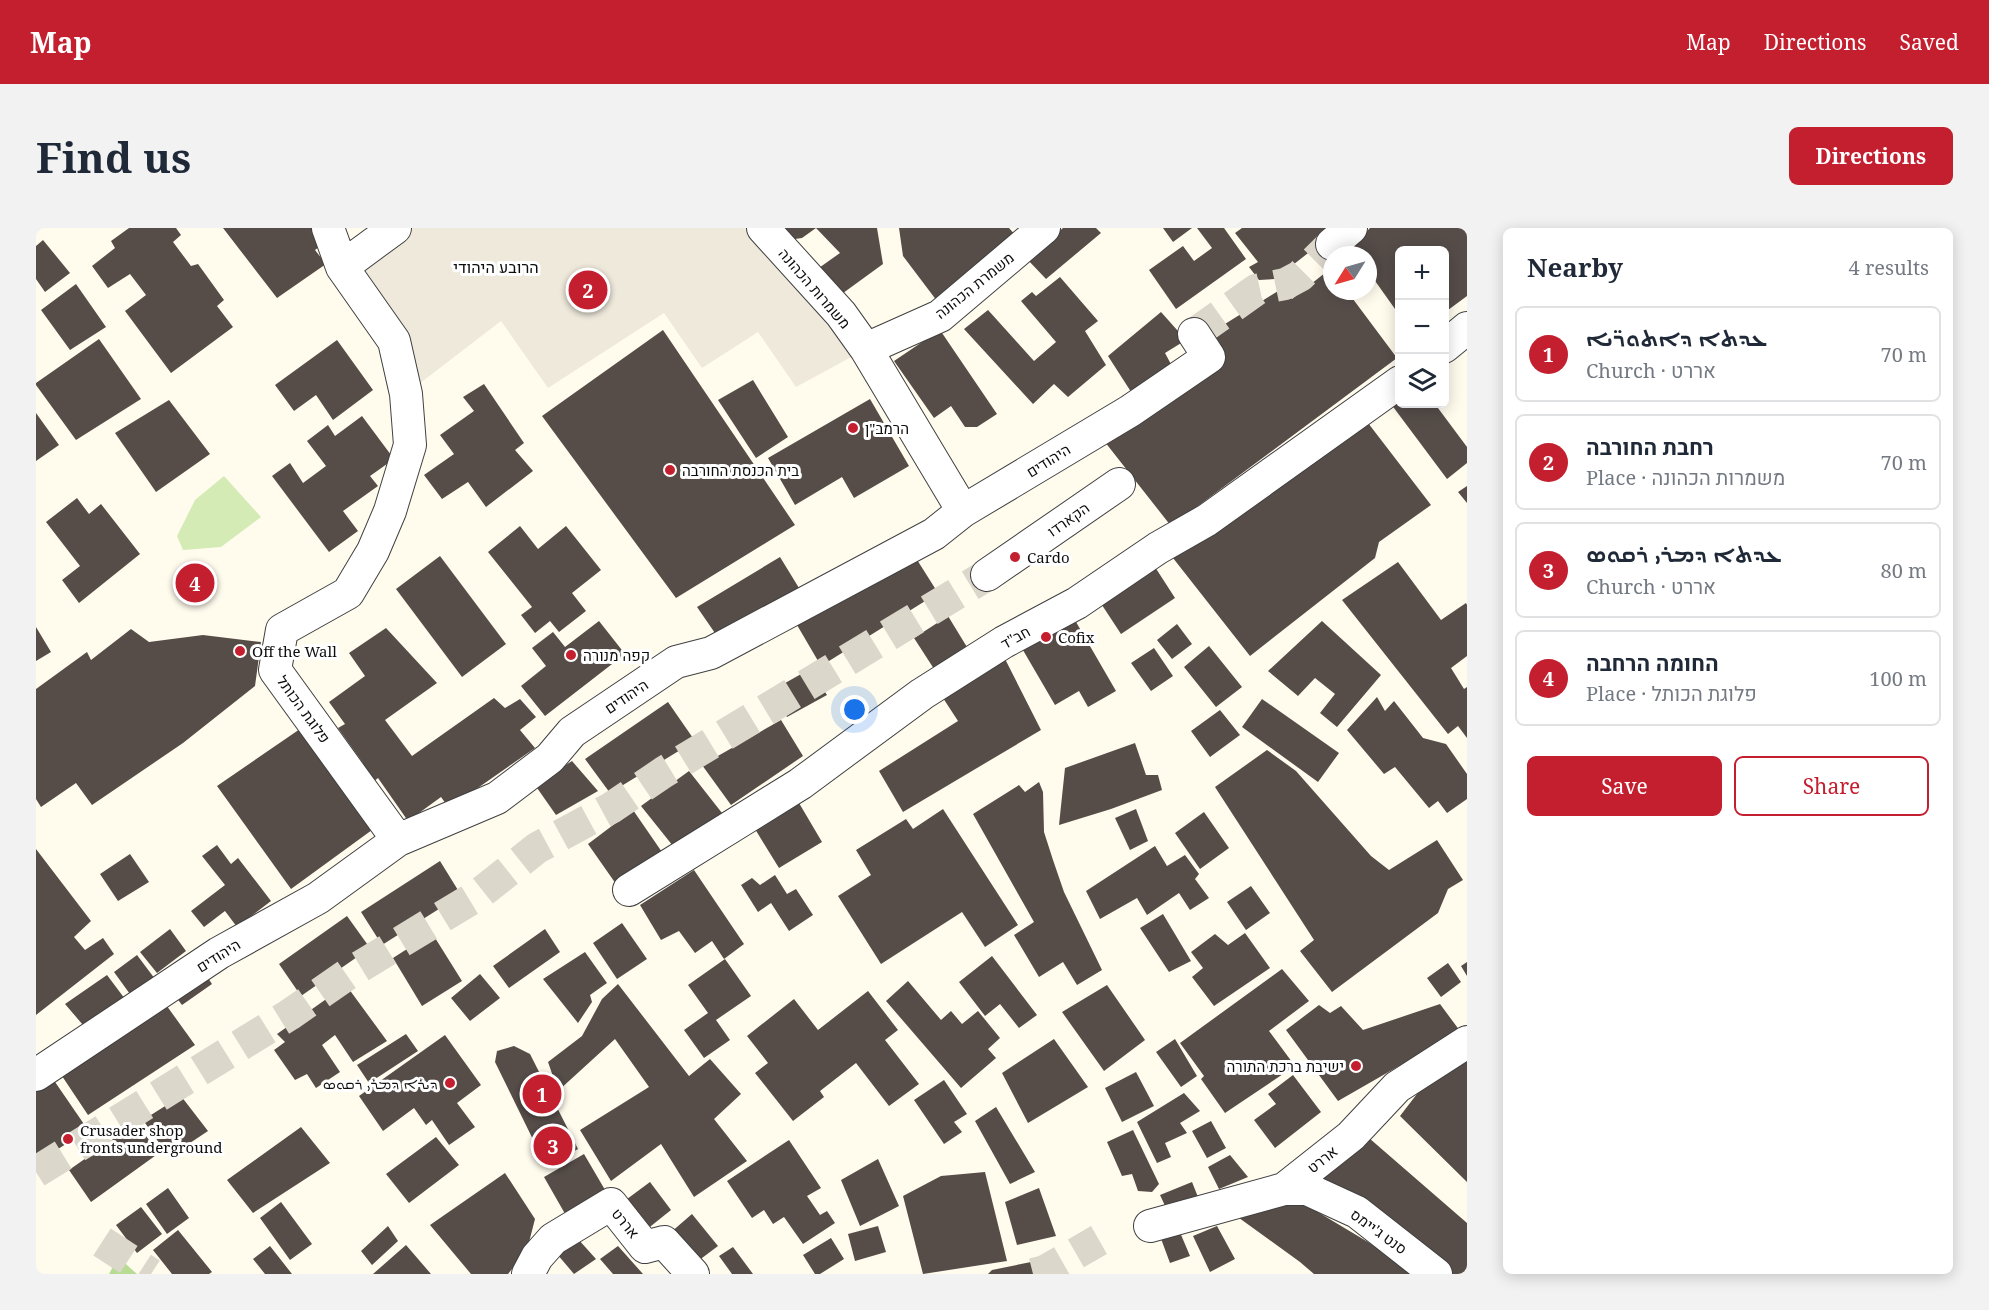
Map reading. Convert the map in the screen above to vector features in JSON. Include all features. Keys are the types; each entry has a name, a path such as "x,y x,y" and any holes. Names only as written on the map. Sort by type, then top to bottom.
{"street":[{"path":"328,228 342,267 395,228"},
{"name":"משמרות הכהונה","path":"763,228 841,314 866,348 963,511"},
{"name":"משמרת הכהונה","path":"866,348 940,316 1044,228"},
{"name":"פלוגת הכותל","path":"342,267 394,341 406,394 410,445 390,511 373,551 348,593 282,630 275,670 398,840"},
{"path":"1449,343 1467,328"},
{"name":"היהודים","path":"36,1075 219,953 318,898 398,840 497,798 550,758 572,732 676,662 711,653 934,534 963,511 1130,411 1209,357 1194,334"},
{"name":"חב\"ד","path":"629,890 800,784 922,694 1004,642 1077,603 1158,548 1207,520 1395,386"},
{"name":"הקארדו","path":"987,575 1119,483"},
{"name":"אררט","path":"1150,1226 1284,1189 1352,1136 1397,1087 1467,1042"},
{"name":"סנט ג'יימס","path":"1284,1189 1307,1189 1357,1212 1436,1274"},
{"name":"אררט","path":"528,1274 537,1257 553,1239 611,1204 645,1246 664,1242 693,1274"}],"green space":[{"path":"224,476 261,517 221,547 183,550 177,536 195,500"},
{"path":"118,1257 137,1274 109,1274"}],"shaded area":[{"path":"395,228 763,228 866,349 796,387 758,332 702,368 664,313 548,388 501,321 406,394 342,267"}],"building":[{"path":"129,228 176,228 181,235 173,242 191,266 198,264 224,300 217,306 233,327 171,373 125,311 146,295 130,274 108,288 92,266 115,248 111,241"},
{"path":"223,228 314,228 324,243 315,250 326,264 277,298"},
{"path":"778,228 816,228 802,238 788,240"},
{"path":"816,228 877,228 883,264 839,296 816,270 840,253"},
{"path":"899,228 1009,228 1017,237 937,301 903,256"},
{"path":"1063,228 1096,228 1101,233 1046,279 1027,259"},
{"path":"1163,228 1192,228 1173,242"},
{"path":"1197,228 1224,228 1246,259 1176,309 1149,270 1183,246 1194,261 1212,248"},
{"path":"1242,228 1340,228 1275,279 1259,280 1249,267 1258,262 1235,233"},
{"path":"1370,228 1467,228 1467,296 1449,309 1449,246 1395,246 1395,309 1377,284 1377,246 1353,246"},
{"path":"43,240 70,273 45,292 36,279 36,246"},
{"path":"1323,275 1323,300 1354,300 1395,355 1395,359 1171,526 1101,437 1204,337 1283,288 1292,299"},
{"path":"1060,277 1098,321 1085,331 1106,365 1068,397 1054,384 1033,404 964,329 988,310 1034,361 1056,342 1021,301 1032,292 1036,296"},
{"path":"76,284 106,327 70,350 41,310"},
{"path":"1161,312 1186,340 1165,353 1173,368 1135,398 1108,356"},
{"name":"בית הכנסת החורבה","path":"663,330 795,525 676,598 542,416"},
{"path":"940,330 997,414 977,427 965,427 951,406 934,418 894,361"},
{"path":"99,339 141,399 76,440 36,383"},
{"path":"337,340 373,390 333,420 316,395 294,411 275,385"},
{"path":"753,380 788,437 756,458 718,400"},
{"path":"484,384 524,443 515,450 533,471 486,507 468,482 442,499 424,475 454,454 440,435 474,411 463,397"},
{"name":"הרמב\"ן","path":"870,399 909,466 854,498 842,477 795,505 768,458"},
{"path":"169,400 210,454 156,492 115,433"},
{"path":"1395,401 1395,408 1438,408 1467,447 1467,463 1447,479 1391,404"},
{"path":"36,413 59,445 36,461"},
{"path":"362,416 394,459 370,476 378,486 343,511 358,531 329,552 272,476 290,463 303,483 326,466 307,441 328,425 335,436"},
{"path":"1365,419 1431,505 1379,542 1375,558 1250,656 1173,558"},
{"path":"1467,486 1467,503 1458,492"},
{"path":"77,498 89,514 101,504 140,554 79,603 62,580 80,566 46,522"},
{"path":"520,526 538,549 566,526 601,570 572,593 586,611 559,632 550,621 535,633 521,615 532,607 488,552"},
{"path":"914,555 938,593 821,666 797,625"},
{"path":"440,556 506,644 462,677 396,589"},
{"path":"780,557 799,588 717,636 697,607"},
{"path":"1398,562 1441,620 1466,603 1467,605 1467,656 1451,668 1464,689 1467,687 1467,738 1458,726 1448,734 1342,600"},
{"path":"1155,567 1175,598 1121,634 1100,602"},
{"path":"1072,615 1116,691 1088,707 1079,691 1055,705 1020,645"},
{"path":"948,616 970,652 936,672 914,638"},
{"path":"599,621 625,654 545,716 521,686 546,666 532,648 553,632 565,647"},
{"path":"1322,621 1381,675 1337,727 1320,713 1335,694 1315,678 1298,696 1268,671"},
{"path":"1177,624 1192,644 1172,659 1157,640"},
{"path":"36,627 51,652 36,661"},
{"path":"386,628 437,683 385,720 412,756 494,698 505,708 520,699 536,717 520,730 535,748 449,808 441,797 408,821 378,778 368,786 356,768 363,763 338,728 345,724 329,702 365,676 349,653"},
{"path":"131,629 149,642 203,635 261,642 255,686 183,743 92,805 76,783 41,807 36,799 36,689 87,652 91,660"},
{"path":"1209,646 1242,687 1216,707 1184,667"},
{"path":"1154,648 1173,676 1151,691 1131,663"},
{"path":"1004,657 1041,730 903,812 879,771 958,721 943,698"},
{"path":"810,669 827,695 787,717 771,691"},
{"path":"1377,697 1385,711 1394,701 1423,738 1446,744 1467,774 1467,799 1447,813 1438,801 1429,808 1395,767 1384,774 1347,730"},
{"path":"1262,699 1339,753 1318,782 1242,727"},
{"path":"668,702 695,741 610,793 585,759"},
{"path":"1220,710 1240,735 1210,757 1191,731"},
{"path":"781,720 803,756 731,805 702,765"},
{"path":"300,729 372,830 291,889 217,786"},
{"path":"1135,743 1146,775 1158,775 1162,790 1059,825 1065,768"},
{"path":"1267,750 1296,771 1371,856 1389,870 1437,840 1463,880 1448,889 1438,913 1332,992 1300,951 1314,940 1215,787"},
{"path":"572,761 598,791 556,815 535,785"},
{"path":"689,771 722,813 673,846 641,806"},
{"path":"1039,782 1043,792 1044,832 1053,860 1064,892 1102,970 1077,985 1063,962 1039,977 1014,935 1034,922 973,814 1019,785 1025,792"},
{"path":"799,803 822,842 779,868 755,829"},
{"path":"943,809 1018,925 985,947 962,912 881,964 838,896 871,875 856,850 906,819 913,829"},
{"path":"1136,809 1148,841 1130,850 1115,818"},
{"path":"633,810 664,855 616,884 588,844"},
{"path":"1204,812 1229,848 1200,869 1175,833"},
{"path":"217,845 231,864 238,858 271,901 237,927 225,911 204,927 191,911 225,885 202,856"},
{"path":"1155,846 1167,866 1185,855 1199,874 1195,879 1209,898 1190,910 1179,893 1147,915 1137,898 1100,919 1086,891"},
{"path":"36,849 91,921 74,937 85,950 103,938 114,954 36,1015"},
{"path":"130,854 149,882 118,901 100,874"},
{"path":"440,861 461,895 382,945 361,912"},
{"path":"694,870 744,944 724,959 712,941 695,953 679,931 661,940 640,905"},
{"path":"775,875 787,894 796,889 813,915 789,931 771,903 758,912 741,885 752,878 760,885"},
{"path":"1251,886 1270,913 1246,930 1227,902"},
{"path":"1163,914 1191,961 1169,972 1140,928"},
{"path":"347,916 370,948 301,996 279,964"},
{"path":"622,923 647,959 617,979 593,943"},
{"path":"170,929 186,951 157,973 140,952"},
{"path":"545,929 560,952 509,988 493,966"},
{"path":"432,933 462,981 422,1006 393,958"},
{"path":"1245,933 1270,968 1214,1006 1192,977 1203,968 1191,952 1215,934 1228,945"},
{"path":"585,952 607,983 590,995 592,1002 578,1023 543,979"},
{"path":"192,954 212,984 182,1005 160,976"},
{"path":"137,955 158,983 135,1001 114,972"},
{"path":"992,956 1037,1015 1019,1028 1000,1004 985,1016 959,982"},
{"path":"725,959 751,996 716,1020 730,1040 704,1058 684,1030 708,1013 688,985"},
{"path":"1467,962 1467,976 1461,966"},
{"path":"1448,963 1461,982 1441,997 1427,978"},
{"path":"1282,969 1309,1001 1269,1031 1295,1066 1225,1113 1201,1079 1204,1076 1180,1043"},
{"path":"480,974 500,998 470,1021 451,998"},
{"path":"107,975 128,1003 89,1032 65,1004"},
{"path":"908,981 941,1020 951,1011 962,1024 978,1011 1000,1038 988,1049 996,1058 961,1088 886,1001"},
{"path":"618,984 689,1076 710,1059 741,1094 714,1119 747,1161 694,1197 661,1144 611,1181 580,1130 649,1087 615,1039 558,1091 548,1062 582,1036 602,999"},
{"path":"346,985 387,1041 353,1062 335,1035 322,1045 340,1072 316,1088 307,1074 295,1080 274,1050 285,1042 277,1034"},
{"path":"1107,985 1145,1040 1104,1071 1062,1012"},
{"path":"868,991 898,1030 885,1040 919,1084 889,1106 856,1063 820,1091 824,1097 793,1121 755,1073 768,1063 747,1036 794,999 818,1030"},
{"path":"164,1002 195,1045 88,1115 60,1073"},
{"name":"ישיבת ברכת התורה","path":"1440,1004 1460,1031 1338,1101 1286,1030 1319,1005 1330,1013 1341,1006 1363,1030"},
{"path":"406,1034 418,1051 369,1083 357,1065"},
{"path":"445,1035 481,1085 457,1103 475,1127 449,1145 432,1120 426,1125 414,1108 383,1131 359,1096"},
{"path":"1054,1039 1088,1087 1028,1123 1002,1073"},
{"path":"1175,1039 1197,1076 1181,1087 1156,1052"},
{"path":"514,1046 530,1054 578,1149 546,1166 495,1062 497,1051"},
{"path":"1467,1055 1467,1182 1400,1116 1430,1077"},
{"path":"1136,1072 1154,1106 1122,1122 1105,1088"},
{"path":"1293,1075 1321,1112 1275,1148 1254,1120 1276,1104 1268,1094"},
{"path":"53,1079 88,1130 36,1163 36,1090"},
{"path":"944,1080 967,1114 954,1122 962,1132 944,1144 914,1100"},
{"path":"1184,1093 1200,1111 1180,1123 1187,1133 1165,1143 1171,1157 1157,1163 1137,1122"},
{"path":"181,1096 208,1131 169,1157 143,1120"},
{"path":"996,1107 1035,1172 1010,1184 975,1121"},
{"path":"1211,1121 1226,1148 1207,1158 1192,1131"},
{"path":"136,1123 159,1153 91,1202 69,1170"},
{"path":"301,1127 330,1163 253,1213 227,1180"},
{"path":"1133,1130 1159,1184 1152,1192 1138,1191 1132,1174 1122,1176 1107,1142"},
{"path":"436,1137 459,1165 409,1203 386,1174"},
{"path":"1369,1138 1467,1223 1467,1274 1450,1274 1318,1177"},
{"path":"789,1140 821,1188 807,1196 820,1215 827,1211 835,1223 803,1244 784,1217 773,1224 764,1210 752,1218 727,1181"},
{"path":"584,1154 608,1195 568,1219 544,1177"},
{"path":"1230,1155 1248,1177 1219,1189 1208,1167"},
{"path":"878,1159 899,1206 860,1226 841,1180"},
{"path":"985,1172 1007,1261 923,1274 903,1196 941,1176"},
{"path":"505,1173 535,1219 527,1250 508,1274 471,1274 430,1225"},
{"path":"650,1182 671,1210 646,1230 623,1202"},
{"path":"1192,1182 1198,1197 1167,1210 1160,1195"},
{"path":"168,1188 189,1218 167,1234 146,1204"},
{"path":"1039,1188 1056,1236 1017,1245 1005,1202"},
{"path":"1296,1199 1403,1263 1414,1274 1314,1274 1235,1215"},
{"path":"281,1202 312,1244 290,1260 260,1218"},
{"path":"141,1207 162,1234 137,1253 116,1225"},
{"path":"692,1214 718,1246 694,1264 670,1233"},
{"path":"388,1226 398,1241 372,1265 361,1251"},
{"path":"878,1226 886,1252 855,1261 848,1234"},
{"path":"1217,1226 1235,1259 1210,1272 1193,1236"},
{"path":"178,1230 212,1272 209,1274 172,1274 153,1250"},
{"path":"1179,1230 1190,1256 1170,1263 1160,1236"},
{"path":"831,1238 844,1259 820,1274 815,1274 803,1255"},
{"path":"578,1239 596,1259 574,1274 557,1254"},
{"path":"406,1245 431,1274 373,1274"},
{"path":"270,1246 292,1274 265,1274 253,1259"},
{"path":"618,1246 643,1274 613,1274 600,1259"},
{"path":"733,1247 753,1274 732,1274 719,1256"},
{"path":"1046,1259 1048,1274 988,1274 992,1270"}],"tunnel":[{"path":"1194,334 1256,290 1285,284 1300,276 1332,244"},
{"path":"36,1172 289,1015 348,974 478,895 537,848 611,808 664,772 987,575"},
{"path":"1033,1274 1045,1271 1099,1240"},
{"path":"102,1242 151,1274"}],"place":[{"name":"רחבת החורבה","path":"588,290"},
{"name":"הרמב\"ן","path":"853,428"},
{"name":"בית הכנסת החורבה","path":"670,470"},
{"name":"Cardo","path":"1015,557"},
{"name":"החומה הרחבה","path":"195,583"},
{"name":"Cofix","path":"1046,637"},
{"name":"Off the Wall","path":"240,651"},
{"name":"קפה מנורה","path":"571,655"},
{"name":"ישיבת ברכת התורה","path":"1356,1066"},
{"name":"ܕܝܪܐ ܕܡܪܝ ܪܩܘܣ","path":"450,1083"},
{"name":"ܥܕܬܐ ܕܐܬܘܖ̈ܝܐ","path":"542,1094"},
{"name":"Crusader shop fronts underground","path":"68,1139"},
{"name":"ܥܕܬܐ ܕܡܪܝ ܪܩܘܣ","path":"553,1146"}],"district":[{"name":"הרובע היהודי","path":"496,267"}]}
